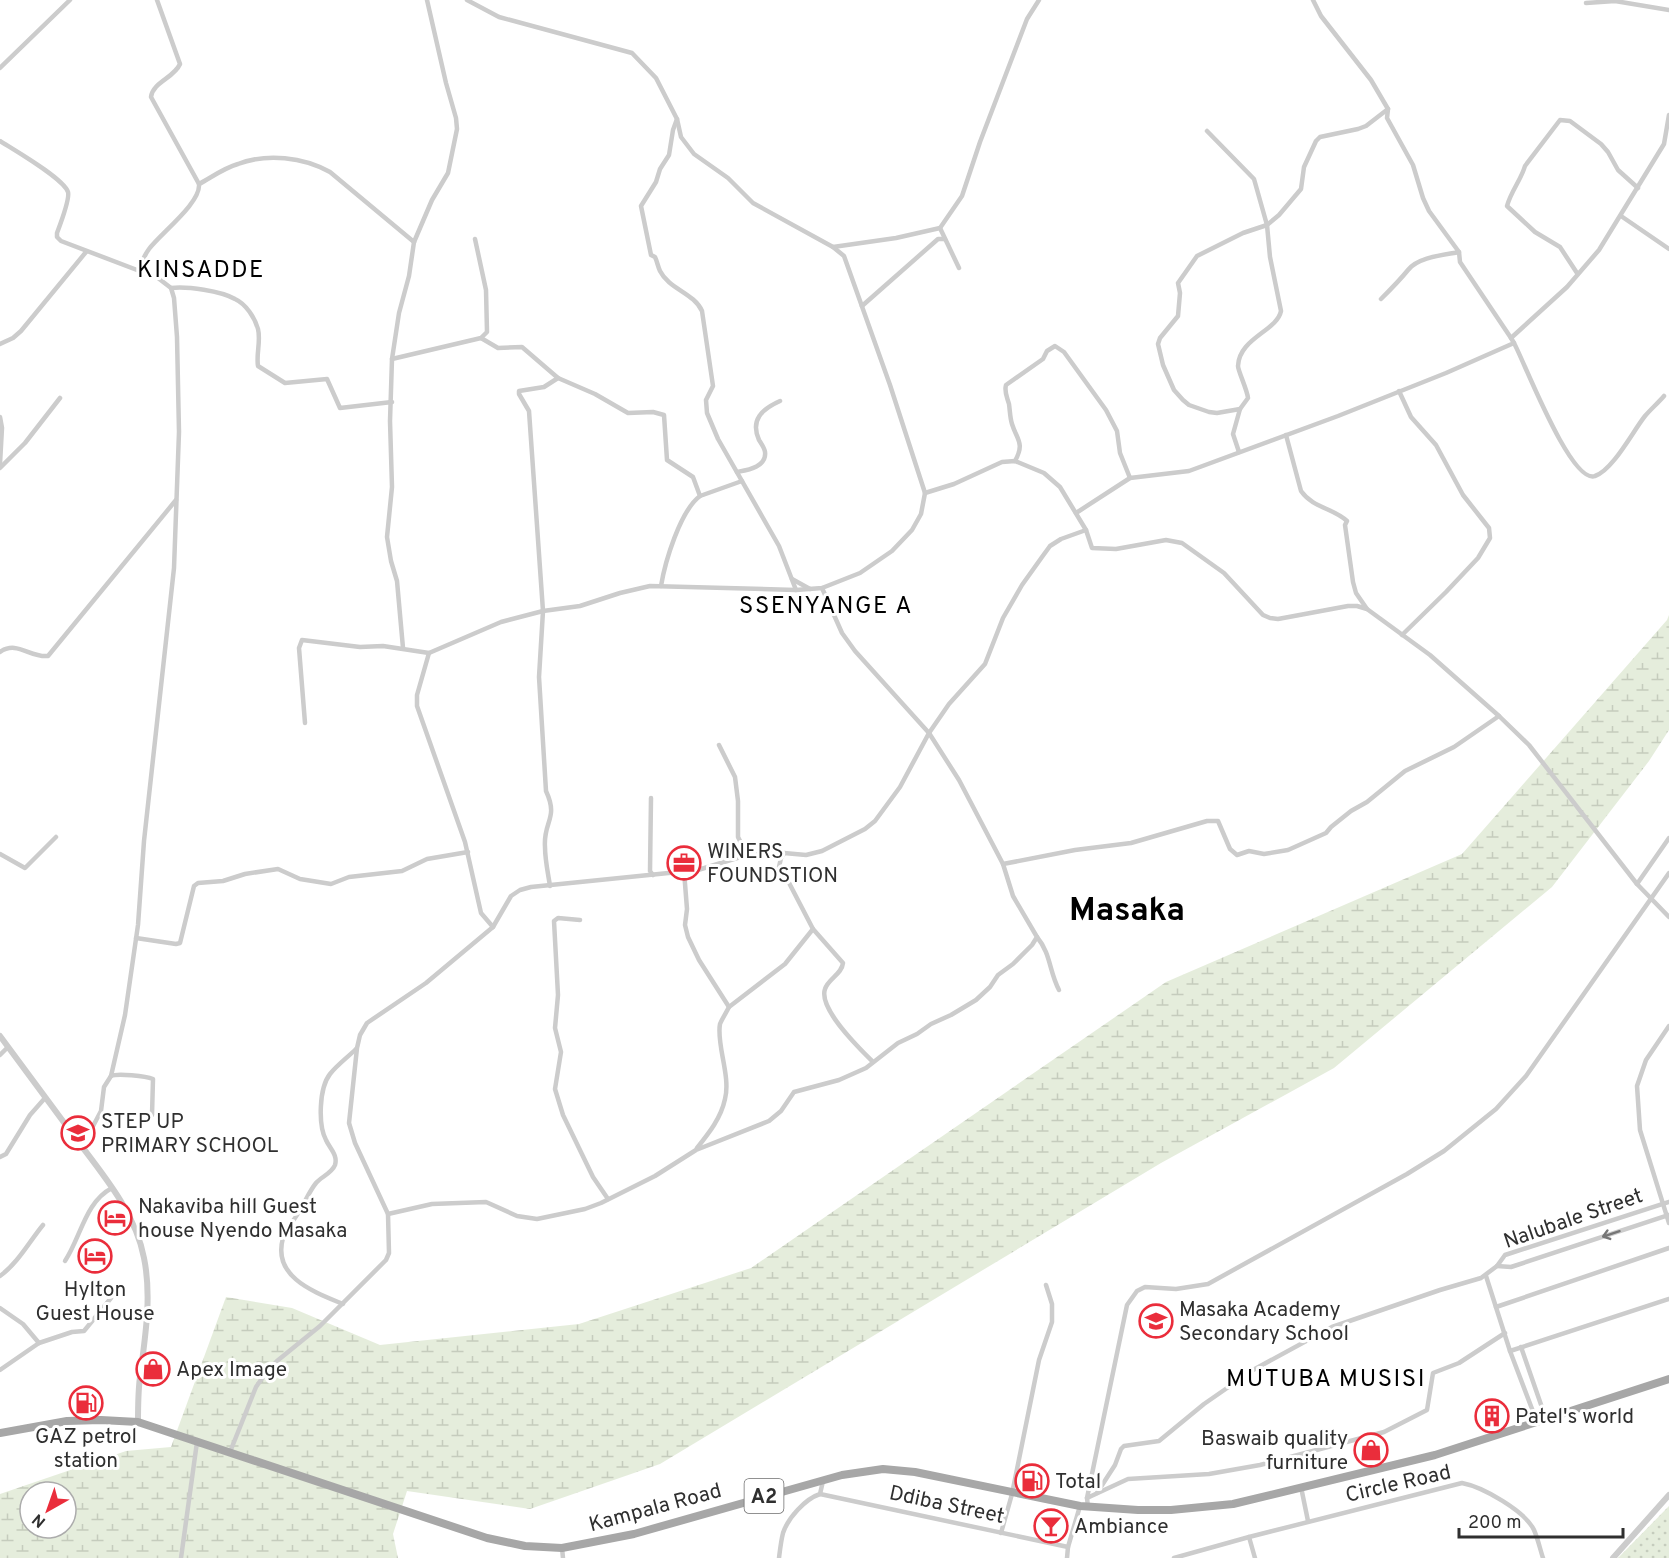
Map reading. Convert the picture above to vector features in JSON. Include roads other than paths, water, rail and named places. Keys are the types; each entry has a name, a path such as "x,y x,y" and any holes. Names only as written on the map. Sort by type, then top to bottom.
{"main road":[{"name":"A2","path":"1537,1422 1669,1379"},
{"name":"Kampala Road","path":"0,1433 67,1421 138,1422 487,1538 516,1545 562,1548 634,1534 823,1480 872,1470 897,1469 1012,1494 1085,1504 1138,1510 1204,1508 1266,1497 1435,1455 1537,1422"}],"street":[{"path":"0,68 70,0"},
{"path":"139,270 150,247 200,189 151,97 154,88 176,72 180,64 157,0"},
{"path":"403,648 397,581 387,537 392,487 392,359 414,242 432,200 448,172 457,129 427,0"},
{"path":"305,723 299,648 302,640 360,647 403,648 429,653 501,622 543,611 580,606 650,586 796,590 822,588 860,573 892,551 912,530 921,514 926,493 844,256 833,247 753,203 728,178 694,154 681,136 677,119 656,78 632,53 499,17 467,0"},
{"path":"833,247 896,238 940,228 962,196 1027,19 1039,0"},
{"path":"1313,0 1321,16 1371,80 1388,109 1387,118 1413,165 1429,211 1459,252 1460,261 1512,340 1534,392 1559,440 1582,471 1589,477 1594,477 1605,470 1634,434 1644,417 1664,396"},
{"path":"1586,3 1604,0 1669,10"},
{"path":"1240,409 1218,413 1209,412 1190,405 1174,390 1163,365 1158,345 1160,338 1178,316 1180,293 1178,283 1197,256 1243,233 1267,225 1278,215 1300,189 1304,167 1316,141 1324,136 1366,126 1388,109"},
{"path":"1076,513 1130,478 1189,471 1399,391 1512,340 1567,286 1599,250 1664,144 1669,115"},
{"path":"677,119 669,155 641,206 651,255 655,257 660,272 669,282 695,300 702,311 713,386 706,400 706,407 718,439 768,524 796,590"},
{"path":"1577,273 1560,247 1535,232 1507,206 1509,196 1523,174 1525,166 1560,120 1567,120 1601,144 1618,170 1638,188"},
{"path":"1208,131 1254,179 1267,225 1270,257 1280,300 1280,315 1253,339 1243,353 1238,368 1248,398 1240,409 1233,434 1239,452"},
{"path":"0,141 42,167 66,189 68,197 57,237 67,245 158,278 171,288 174,298 179,432 174,568 144,841 136,938 125,1015 111,1076 104,1087 101,1111 82,1147"},
{"path":"199,184 235,164 270,158 294,159 330,172 414,242"},
{"path":"1621,216 1669,249"},
{"path":"940,228 958,268"},
{"path":"392,359 481,338 487,332 486,290 475,239"},
{"path":"862,306 938,239 945,239"},
{"path":"0,344 21,331 86,252"},
{"path":"1381,299 1405,276 1409,269 1427,259 1459,252"},
{"path":"171,288 194,287 235,298 252,315 258,331 258,366 281,381 291,383 327,379 340,408 392,402"},
{"path":"481,338 498,348 522,347 558,378 595,394 628,413 653,412 664,415 667,459 693,477 700,496"},
{"path":"1015,461 1021,451 1011,422 1006,385 1039,362 1047,351 1055,346 1064,352 1106,410 1117,431 1120,453 1130,478"},
{"path":"550,886 545,846 546,831 553,807 546,791 539,677 543,611 529,411 519,391 544,387 558,378"},
{"path":"1399,391 1411,417 1436,445 1463,495 1489,528 1490,538 1478,558 1402,635"},
{"path":"0,466 25,443 60,398"},
{"path":"737,472 751,469 764,459 765,452 755,428 758,416 780,401"},
{"path":"0,417 2,428 0,466"},
{"path":"1286,435 1301,491 1313,503 1347,520 1345,525 1353,582 1356,593 1367,609 1430,655 1529,745 1637,884 1669,917"},
{"path":"926,493 954,484 1002,462 1015,461 1044,473 1060,487 1086,530 1092,548 1116,549 1166,540 1182,543 1224,573 1257,610 1270,618 1278,619 1348,606 1367,609"},
{"path":"661,586 666,558 689,506 700,496 742,481"},
{"path":"0,652 16,647 41,656 48,656 176,500"},
{"path":"230,1452 256,1387 265,1374 343,1304 386,1260 389,1253 388,1214 351,1133 349,1123 357,1048 360,1035 367,1023 426,983 493,927 511,896 520,890 698,870 747,855 784,853 806,855 822,851 865,829 875,821 900,787 929,733 949,704 985,664 1004,618 1041,557 1060,539 1086,530"},
{"path":"792,579 810,589"},
{"path":"822,588 842,633 855,651 929,733 966,794 1003,864 1013,896 1048,951 1051,975 1059,990"},
{"path":"429,653 417,696 417,705 468,852 481,913 493,927"},
{"path":"1003,864 1075,850 1131,843 1207,821 1218,821 1230,849 1237,855 1249,851 1264,854 1288,850 1326,833 1330,827 1367,802 1405,771 1454,747 1499,716"},
{"path":"719,745 735,777 738,837 747,855"},
{"path":"651,798 650,872 654,875"},
{"path":"0,854 26,868 56,837"},
{"path":"1637,884 1669,838"},
{"path":"136,938 180,943 194,886 198,883 232,880 245,874 278,869 300,879 331,884 349,877 402,871 427,859 468,852"},
{"path":"784,853 779,867 813,930 843,965 828,982 824,990 824,998 838,1026 873,1062"},
{"path":"684,871 687,909 685,925 688,937 699,960 729,1008"},
{"path":"1067,1558 1068,1547 1085,1504 1127,1305 1137,1291 1145,1287 1176,1290 1208,1284 1407,1174 1444,1151 1474,1128 1511,1093 1669,873"},
{"path":"580,920 558,918 554,921 558,995 555,1028 561,1052 555,1089 563,1115 593,1177 608,1199"},
{"path":"696,1150 712,1128 725,1099 726,1078 720,1025 729,1008 786,964 813,930"},
{"path":"388,1214 432,1204 486,1202 517,1216 537,1219 585,1209 655,1176 696,1150 769,1121 780,1111 794,1092 855,1074 898,1043 917,1035 931,1024 951,1015 976,999 990,987 998,975 1032,945 1037,937"},
{"path":"1669,1026 1646,1060 1638,1086 1640,1130 1669,1223"},
{"path":"0,1036 112,1188 129,1215 144,1258 147,1294 147,1326 140,1378 138,1422"},
{"path":"0,1054 8,1047"},
{"path":"343,1304 315,1292 298,1281 290,1274 280,1257 283,1236 310,1190 319,1179 333,1170 336,1163 336,1157 324,1138 321,1115 322,1095 328,1076 357,1048"},
{"path":"111,1076 116,1074 147,1076 153,1079 152,1115"},
{"path":"0,1157 6,1154 30,1115 45,1098"},
{"path":"65,1261 75,1245 86,1218 104,1192 112,1188"},
{"name":"Nalubale Street","path":"1097,1493 1124,1446 1159,1441 1204,1404 1263,1364 1332,1327 1486,1276 1505,1255 1669,1202"},
{"name":"Nalubale Street","path":"1497,1266 1511,1268 1668,1215"},
{"path":"0,1276 15,1264 24,1248 43,1225"},
{"path":"1496,1307 1669,1248"},
{"path":"1486,1276 1510,1351 1537,1422"},
{"path":"1001,1533 1012,1494 1039,1360 1052,1322 1052,1304 1046,1285"},
{"path":"0,1370 39,1343 84,1330 111,1298"},
{"path":"1510,1351 1669,1299"},
{"path":"0,1308 23,1324 39,1343"},
{"path":"1085,1504 1097,1493 1128,1479 1209,1474 1250,1467 1384,1432 1426,1410 1433,1374 1459,1363 1505,1333"},
{"path":"1521,1347 1545,1419"},
{"path":"181,1558 197,1442"},
{"path":"779,1558 784,1531 811,1497 820,1494 823,1480"},
{"name":"Circle Road","path":"1174,1558 1308,1521 1462,1484 1470,1485 1508,1505 1530,1524 1543,1558"},
{"path":"1301,1487 1308,1521"},
{"name":"Ddiba Street","path":"820,1494 1068,1547"},
{"path":"1613,1558 1669,1495"},
{"path":"1249,1537 1255,1558"},
{"path":"562,1548 563,1558"}],"place":[{"name":"WINERS FOUNDSTION","path":"684,863"},
{"name":"STEP UP PRIMARY SCHOOL","path":"78,1133"},
{"name":"Nakaviba hill Guest house Nyendo Masaka","path":"115,1218"},
{"name":"Hylton Guest House","path":"95,1256"},
{"name":"Masaka Academy Secondary School","path":"1156,1321"},
{"name":"Apex Image","path":"153,1369"},
{"name":"GAZ petrol station","path":"86,1403"},
{"name":"Patel's world","path":"1492,1416"},
{"name":"Baswaib quality furniture","path":"1371,1450"},
{"name":"Total","path":"1032,1481"},
{"name":"Ambiance","path":"1051,1526"}],"district":[{"name":"KINSADDE","path":"201,269"},
{"name":"SSENYANGE A","path":"826,605"},
{"name":"Masaka","path":"1127,908"},
{"name":"MUTUBA MUSISI","path":"1326,1378"}]}
